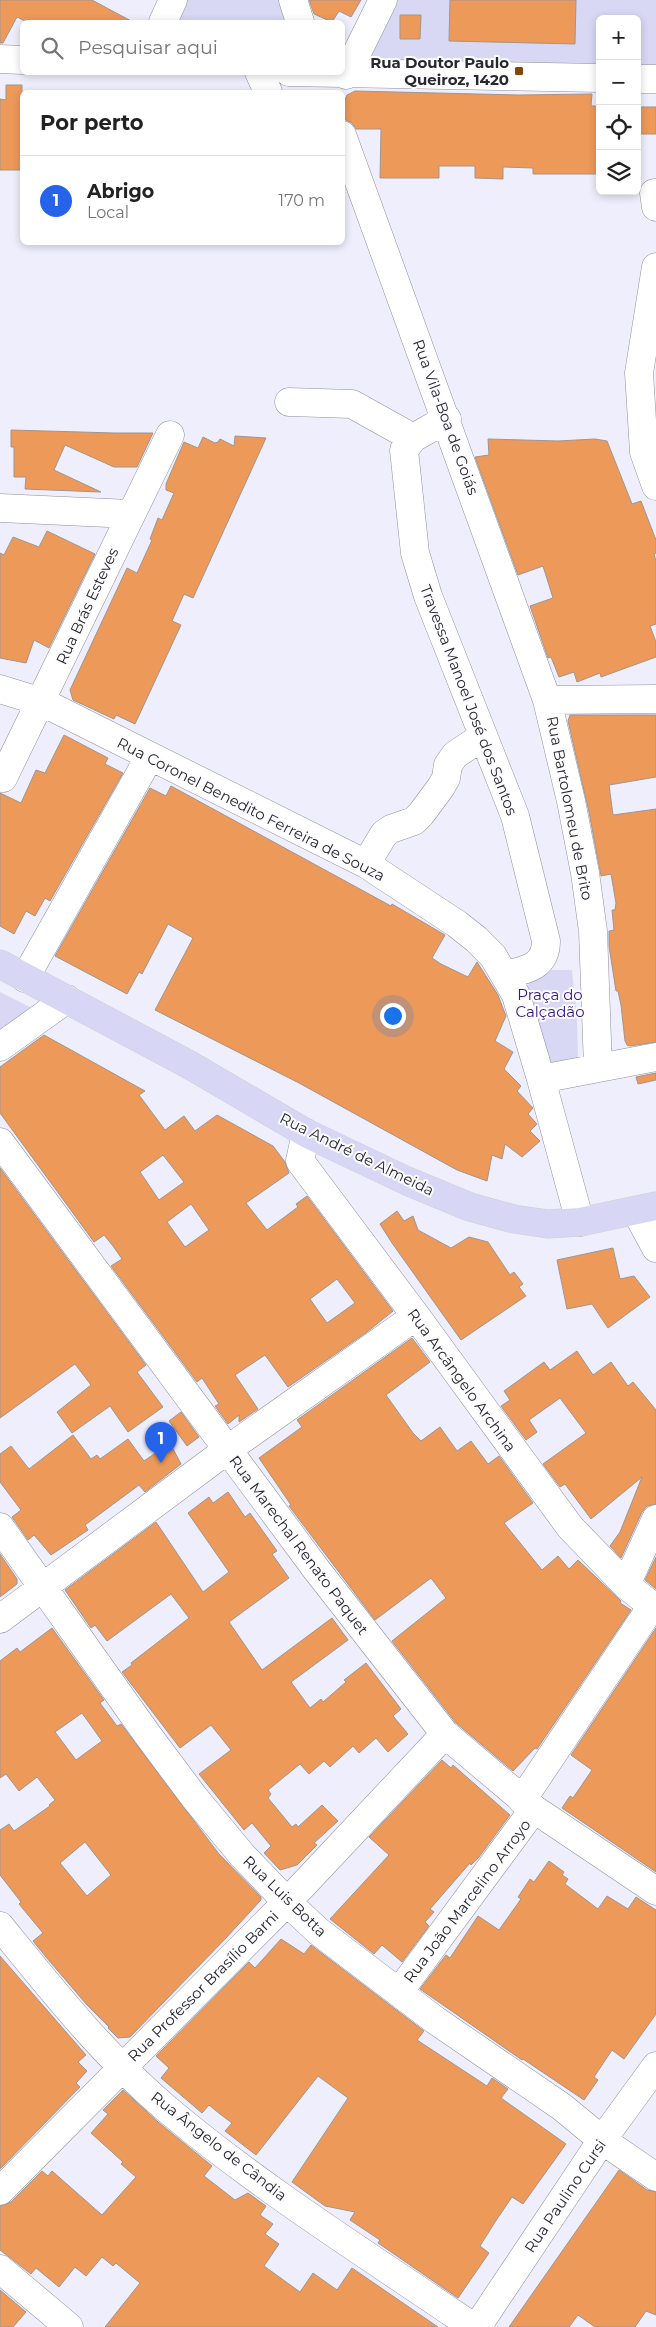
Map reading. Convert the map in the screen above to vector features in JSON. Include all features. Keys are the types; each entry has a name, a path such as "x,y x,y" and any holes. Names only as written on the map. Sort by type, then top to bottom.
{"main road":[{"name":"Rua André de Almeida","path":"0,964 188,1064 306,1133 407,1181 470,1207 514,1219 548,1224 580,1222 646,1209"}],"street":[{"path":"164,20 173,0"},
{"path":"293,0 299,20"},
{"path":"345,57 383,0"},
{"path":"0,59 20,60"},
{"path":"260,75 267,90"},
{"path":"307,75 330,79 596,78"},
{"path":"641,79 656,79"},
{"name":"Rua Vila-Boa de Goiás","path":"345,143 447,419 547,700"},
{"path":"656,267 639,373 644,452 656,486"},
{"path":"289,402 352,404 413,438 447,419"},
{"name":"Rua Brás Esteves","path":"3,778 42,702 130,514 170,435"},
{"name":"Travessa Manoel José dos Santos","path":"413,438 404,450 415,553 428,596 482,737 500,776 515,816 546,941 546,951 542,960 526,970 505,975"},
{"path":"0,508 130,514"},
{"name":"Rua Coronel Benedito Ferreira de Souza","path":"0,689 42,702 366,864 457,924 493,956 516,995 580,1222"},
{"path":"547,700 656,699"},
{"name":"Rua Bartolomeu de Brito","path":"547,700 572,801 585,873 592,931 598,1067"},
{"path":"366,864 384,834 391,829 414,821 421,814 446,778 448,765 455,755 482,737"},
{"path":"25,978 150,756"},
{"path":"0,1048 67,999"},
{"path":"541,1079 656,1057"},
{"name":"Rua Arcângelo Archina","path":"306,1133 300,1161 570,1527 626,1585 654,1608"},
{"name":"Rua Marechal Renato Paquet","path":"0,1142 316,1569 445,1734 528,1804 656,1891"},
{"path":"646,1209 656,1248"},
{"path":"0,1619 227,1450 416,1316"},
{"path":"626,1585 656,1519"},
{"name":"Rua Luis Botta","path":"0,1527 44,1587 104,1675 188,1789 242,1856 287,1902 318,1931 399,1992 562,2107 602,2140 656,2177"},
{"name":"Rua João Marcelino Arroyo","path":"399,1992 528,1804 654,1608"},
{"name":"Rua Professor Brasílio Barni","path":"0,2190 287,1902 445,1734"},
{"name":"Rua Ângelo de Cândia","path":"0,1926 49,1986 123,2067 168,2109 237,2164 475,2327"},
{"name":"Rua Paulino Cursi","path":"475,2327 602,2140 656,2066"},
{"path":"0,2269 69,2327"}],"green space":[{"path":"181,0 282,0 287,20 171,20"},
{"path":"391,0 656,0 656,71 641,71 641,15 596,15 596,70 353,65"},
{"name":"Praça do Calçadão","path":"545,970 572,970 577,1019 578,1059 540,1064 519,993"},
{"path":"0,992 32,1008 0,1031"}],"building":[{"path":"0,0 92,0 129,20 23,20 17,17 3,43 0,43"},
{"path":"309,0 361,0 351,17 339,11 333,20 328,20 314,14"},
{"path":"450,0 576,0 575,44 449,41"},
{"path":"400,15 421,15 420,39 400,39"},
{"path":"6,85 22,85 22,90 20,90 20,170 0,170 0,99 6,100"},
{"path":"355,91 519,95 592,94 591,106 596,106 596,174 533,174 533,168 503,167 503,179 475,178 475,166 439,166 439,178 380,178 381,129 356,129 352,123 345,120 345,100 347,95"},
{"path":"641,107 656,107 656,134 641,134"},
{"path":"11,430 153,433 137,467 114,467 65,445 54,470 101,492 25,489 26,477 14,477 14,447 11,447"},
{"path":"235,436 266,438 193,598 184,594 172,621 181,625 135,724 116,715 114,719 73,700 70,690 127,568 137,573 152,540 150,539 158,518 162,520 174,493 166,490 166,484 184,442 198,448 203,437 215,443 220,439 234,446"},
{"path":"488,439 558,441 595,439 607,441 632,504 641,501 656,540 656,553 654,554 656,561 656,624 650,626 656,642 656,657 601,677 600,673 577,682 574,672 559,677 551,657 548,658 530,606 553,598 543,566 518,575 475,457 489,455"},
{"path":"47,531 95,554 49,648 34,640 26,663 0,658 0,553 4,555 13,537 39,547"},
{"path":"570,715 656,715 656,777 609,785 613,815 656,809 656,1042 630,1046 625,1041 621,1005 618,991 616,991 609,946 609,931 614,930 612,910 615,910 616,903 611,874 601,876 589,812 568,721"},
{"path":"64,735 108,758 105,764 123,773 50,901 45,898 35,916 26,911 14,934 0,926 0,793 21,803 36,770 45,773"},
{"path":"171,786 391,906 392,904 445,935 432,958 441,964 468,977 477,962 498,995 506,1016 495,1041 513,1052 504,1069 521,1086 517,1091 533,1108 528,1114 537,1124 530,1131 540,1141 522,1157 505,1144 502,1159 492,1155 487,1181 457,1170 299,1083 155,1010 193,938 168,924 142,974 139,972 127,994 55,956 150,788 166,796"},
{"path":"44,1035 145,1091 139,1095 165,1130 184,1116 195,1131 217,1115 273,1146 285,1162 289,1173 246,1203 267,1230 298,1207 296,1204 307,1196 393,1311 367,1332 288,1387 265,1355 235,1375 258,1409 239,1422 239,1415 228,1424 215,1406 219,1404 202,1378 197,1382 111,1266 122,1259 113,1246 104,1235 94,1242 0,1113 0,1067","holes":["163,1155 184,1182 159,1200 140,1172","191,1204 209,1230 185,1247 167,1222","337,1279 355,1303 327,1323 310,1299"]},
{"path":"656,1073 656,1080 638,1084 636,1077"},
{"path":"0,1168 146,1365 137,1372 163,1407 128,1432 110,1406 72,1433 57,1412 91,1385 75,1364 0,1418"},
{"path":"397,1211 404,1221 413,1216 418,1230 451,1248 469,1237 488,1242 510,1275 514,1272 523,1284 519,1287 526,1296 461,1340 380,1224"},
{"path":"613,1248 620,1279 634,1276 650,1297 608,1328 592,1304 567,1309 557,1260"},
{"path":"412,1338 430,1362 386,1395 413,1433 421,1441 440,1427 457,1451 471,1441 488,1464 499,1456 533,1503 504,1523 542,1570 558,1556 569,1569 578,1560 621,1601 620,1603 631,1610 537,1749 535,1748 513,1771 456,1723 392,1641 446,1598 431,1578 375,1620 289,1506 291,1505 259,1458 302,1427 297,1420"},
{"path":"577,1351 593,1375 611,1362 628,1386 633,1382 656,1410 656,1504 647,1506 642,1512 621,1558 610,1546 620,1532 642,1477 591,1519 565,1484 560,1487 543,1464 586,1433 560,1398 529,1420 537,1432 526,1440 501,1406 510,1400 504,1391 544,1362 550,1370"},
{"path":"181,1412 199,1437 187,1446 169,1421"},
{"path":"73,1435 91,1459 97,1455 100,1459 128,1439 144,1461 170,1443 181,1464 145,1492 139,1485 85,1525 88,1530 51,1555 34,1535 28,1540 12,1517 21,1510 0,1482 0,1454 11,1446 29,1469"},
{"path":"228,1492 245,1517 250,1513 277,1551 272,1554 289,1578 229,1622 262,1670 332,1618 348,1640 291,1682 310,1708 321,1699 323,1702 346,1682 344,1680 366,1663 401,1709 393,1716 408,1734 388,1752 376,1738 359,1753 353,1746 330,1767 324,1761 309,1774 300,1764 268,1790 271,1794 268,1798 292,1827 296,1824 298,1827 322,1805 338,1821 314,1843 317,1845 297,1865 280,1870 264,1853 271,1846 252,1823 244,1830 199,1774 231,1750 211,1725 180,1748 122,1672 189,1618 171,1594 107,1641 95,1625 91,1628 65,1590 156,1522 203,1592 229,1572 188,1513 209,1497 213,1503"},
{"path":"0,1554 17,1579 17,1584 0,1597"},
{"path":"656,1557 656,1589 645,1580"},
{"path":"52,1628 104,1700 100,1703 117,1726 121,1724 219,1854 261,1897 261,1900 226,1938 130,2037 118,2038 87,2005 33,1941 43,1933 19,1904 21,1902 0,1875 0,1830 9,1824 14,1831 50,1806 55,1800 37,1777 19,1791 6,1774 0,1778 0,1661 17,1648 20,1652","holes":["82,1713 102,1741 76,1760 55,1732","85,1842 111,1875 87,1896 60,1863"]},
{"path":"656,1628 656,1872 562,1808 570,1796 573,1798 592,1770 571,1755"},
{"path":"442,1760 451,1768 453,1765 510,1815 479,1857 471,1865 470,1863 430,1909 434,1912 425,1922 429,1926 402,1962 382,1945 374,1954 330,1919 389,1855 369,1837"},
{"path":"549,1861 564,1872 562,1875 568,1879 565,1884 598,1909 607,1896 628,1909 636,1897 656,1910 656,2014 624,2059 612,2050 594,2077 598,2080 584,2100 522,2060 420,1989 446,1955 450,1958 478,1916 499,1930 521,1899 518,1897 530,1879 534,1882"},
{"path":"281,1939 304,1954 311,1945 424,2031 417,2040 487,2086 492,2078 508,2089 501,2098 566,2144 523,2204 512,2197 480,2246 489,2253 458,2298 378,2243 380,2240 350,2220 355,2212 325,2206 292,2182 348,2098 318,2076 256,2155 225,2131 232,2123 209,2105 202,2113 161,2078 169,2068 156,2056 249,1962 255,1968"},
{"path":"0,1956 86,2055 78,2062 87,2071 76,2083 80,2087 0,2169"},
{"path":"123,2090 158,2122 212,2166 204,2176 235,2200 248,2193 266,2206 260,2215 273,2224 265,2234 279,2244 264,2266 300,2292 313,2273 337,2290 352,2268 438,2327 105,2327 140,2283 116,2263 113,2266 102,2257 86,2276 75,2267 59,2287 36,2268 31,2274 0,2250 0,2206 11,2202 42,2171 48,2176 52,2171 102,2215 136,2177 121,2164 123,2162 91,2133 108,2114 103,2110"},
{"path":"619,2170 647,2190 656,2192 656,2315 646,2311 635,2327 595,2327 578,2315 569,2327 509,2327"},
{"path":"0,2290 26,2312 13,2327 0,2327"}],"place":[{"name":"Rua Doutor Paulo Queiroz, 1420","path":"519,71"},
{"name":"Abrigo","path":"161,1463"}]}
